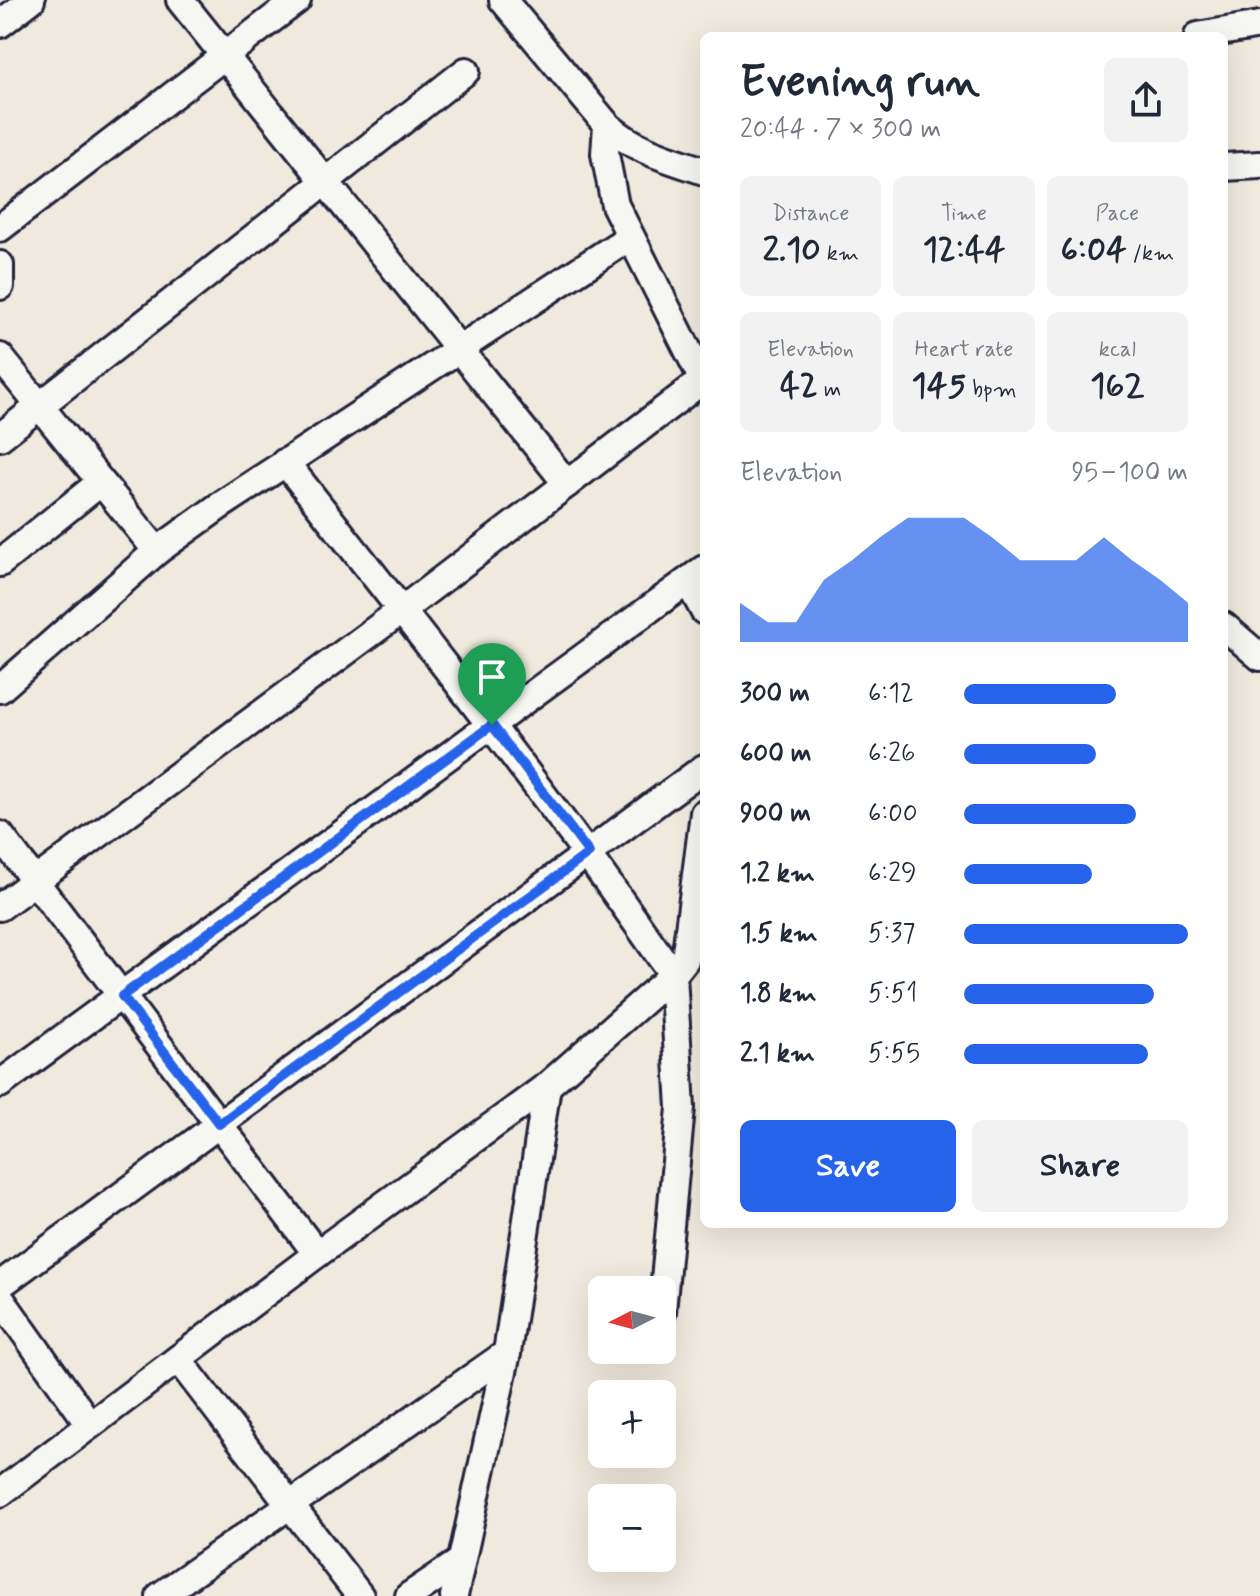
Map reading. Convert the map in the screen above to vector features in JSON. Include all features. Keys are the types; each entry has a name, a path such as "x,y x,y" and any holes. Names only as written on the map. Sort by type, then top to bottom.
{"street":[{"path":"0,24 31,0"},
{"path":"180,0 567,484"},
{"path":"0,228 297,0"},
{"path":"503,0 607,125 641,149 700,170"},
{"path":"1221,32 1260,25"},
{"path":"0,437 466,71"},
{"path":"607,125 607,175 615,205 700,375"},
{"path":"1228,167 1260,165"},
{"path":"0,689 157,551 285,462 630,237"},
{"path":"0,265 0,286"},
{"path":"0,357 157,551"},
{"path":"0,907 402,610 700,383"},
{"path":"285,462 589,853 673,975 681,1108 665,1276"},
{"path":"0,563 101,482"},
{"path":"0,1084 696,575"},
{"path":"1228,629 1260,657"},
{"path":"0,1285 700,771"},
{"path":"0,835 317,1254"},
{"path":"0,1493 317,1254 547,1086 673,975 685,960 699,884"},
{"path":"454,1596 507,1353 547,1086"},
{"path":"0,1298 90,1425"},
{"path":"160,1596 507,1353"},
{"path":"178,1359 360,1596"},
{"path":"409,1596 461,1561"}],"route":[{"path":"492,725 589,853 219,1124 122,996 492,725"}]}
